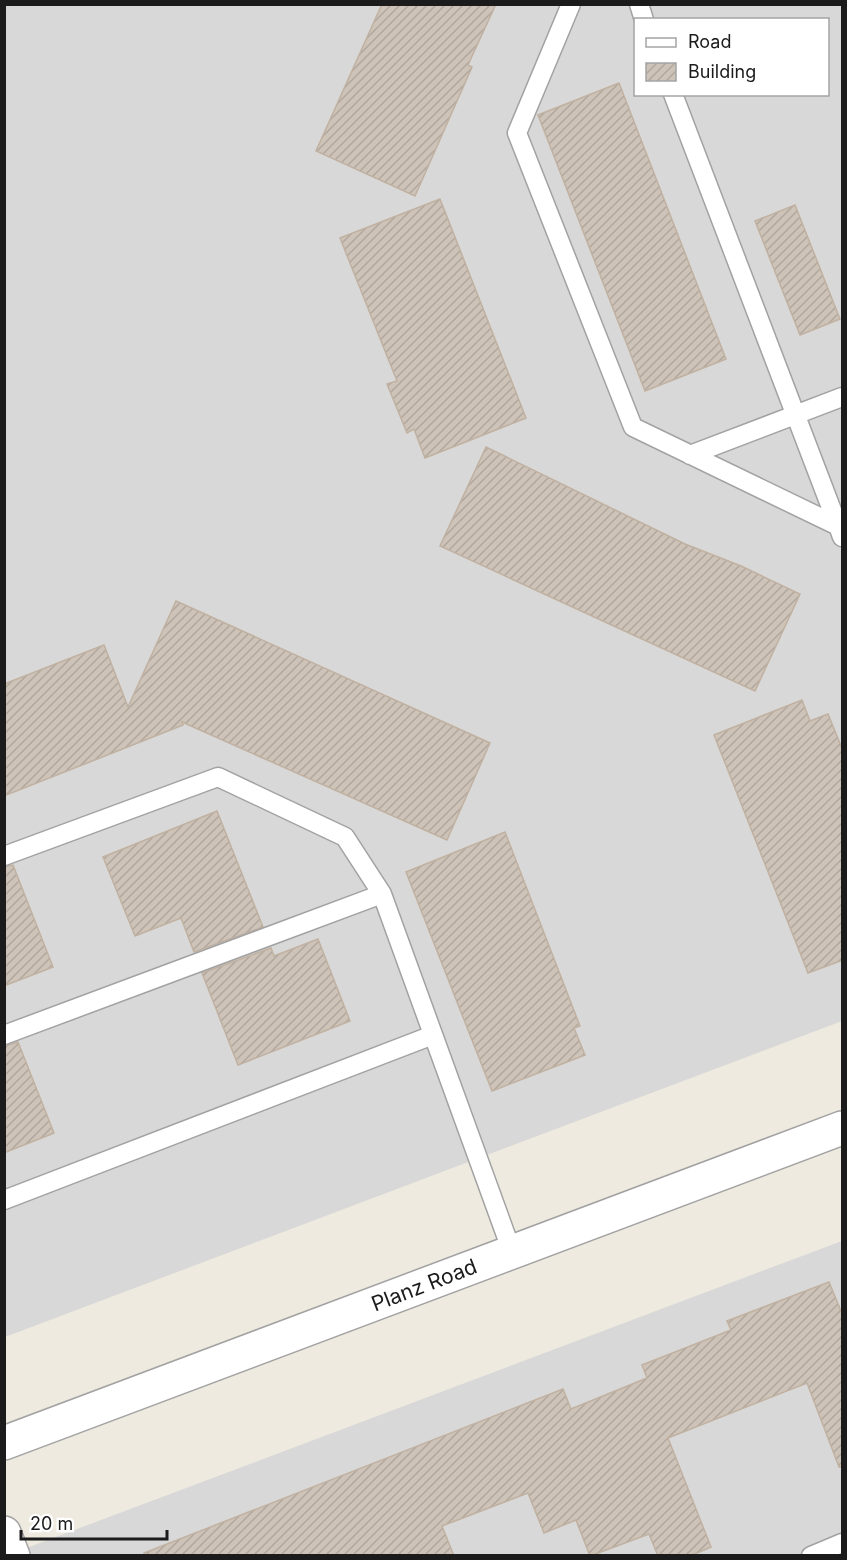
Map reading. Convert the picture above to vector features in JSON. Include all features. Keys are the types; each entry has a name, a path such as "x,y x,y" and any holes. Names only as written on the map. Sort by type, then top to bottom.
{"street":[{"name":"Planz Road","path":"4,1443 843,1128"},
{"path":"4,1533 13,1556"}],"lane":[{"path":"571,4 517,132 633,428 840,531"},
{"path":"674,96 840,531"},
{"path":"690,455 843,397"},
{"path":"4,856 218,777 345,837 382,894 512,1252"},
{"path":"4,1035 382,894"},
{"path":"4,1200 433,1035"},
{"path":"811,1556 843,1543"}],"shaded area":[{"path":"5,5 842,5 842,1021 5,1337"},
{"path":"842,1241 842,1555 8,1555"}],"building":[{"path":"382,4 496,4 468,65 472,67 415,196 316,151"},
{"path":"619,83 726,359 645,391 538,115"},
{"path":"440,199 526,418 425,458 414,429 407,433 387,384 397,381 340,238"},
{"path":"795,205 840,319 800,335 755,221"},
{"path":"486,447 685,544 741,566 800,594 755,691 440,546"},
{"path":"176,601 490,743 447,840 182,722 183,725 4,796 4,684 104,645 128,707"},
{"path":"802,700 810,721 828,714 843,751 843,960 808,973 714,735"},
{"path":"217,811 263,927 194,952 181,918 135,936 103,857"},
{"path":"505,832 580,1026 574,1028 585,1055 492,1091 406,872"},
{"path":"13,865 53,967 4,986 4,867"},
{"path":"318,939 350,1021 238,1065 202,973 271,948 274,956"},
{"path":"18,1042 54,1133 4,1153 4,1046"},
{"path":"829,1282 843,1316 843,1467 839,1467 807,1383 668,1438 711,1547 690,1556 658,1556 649,1534 590,1556 576,1520 544,1533 528,1493 442,1526 454,1556 144,1556 144,1553 563,1389 571,1409 647,1378 642,1365 731,1330 727,1321"}]}
